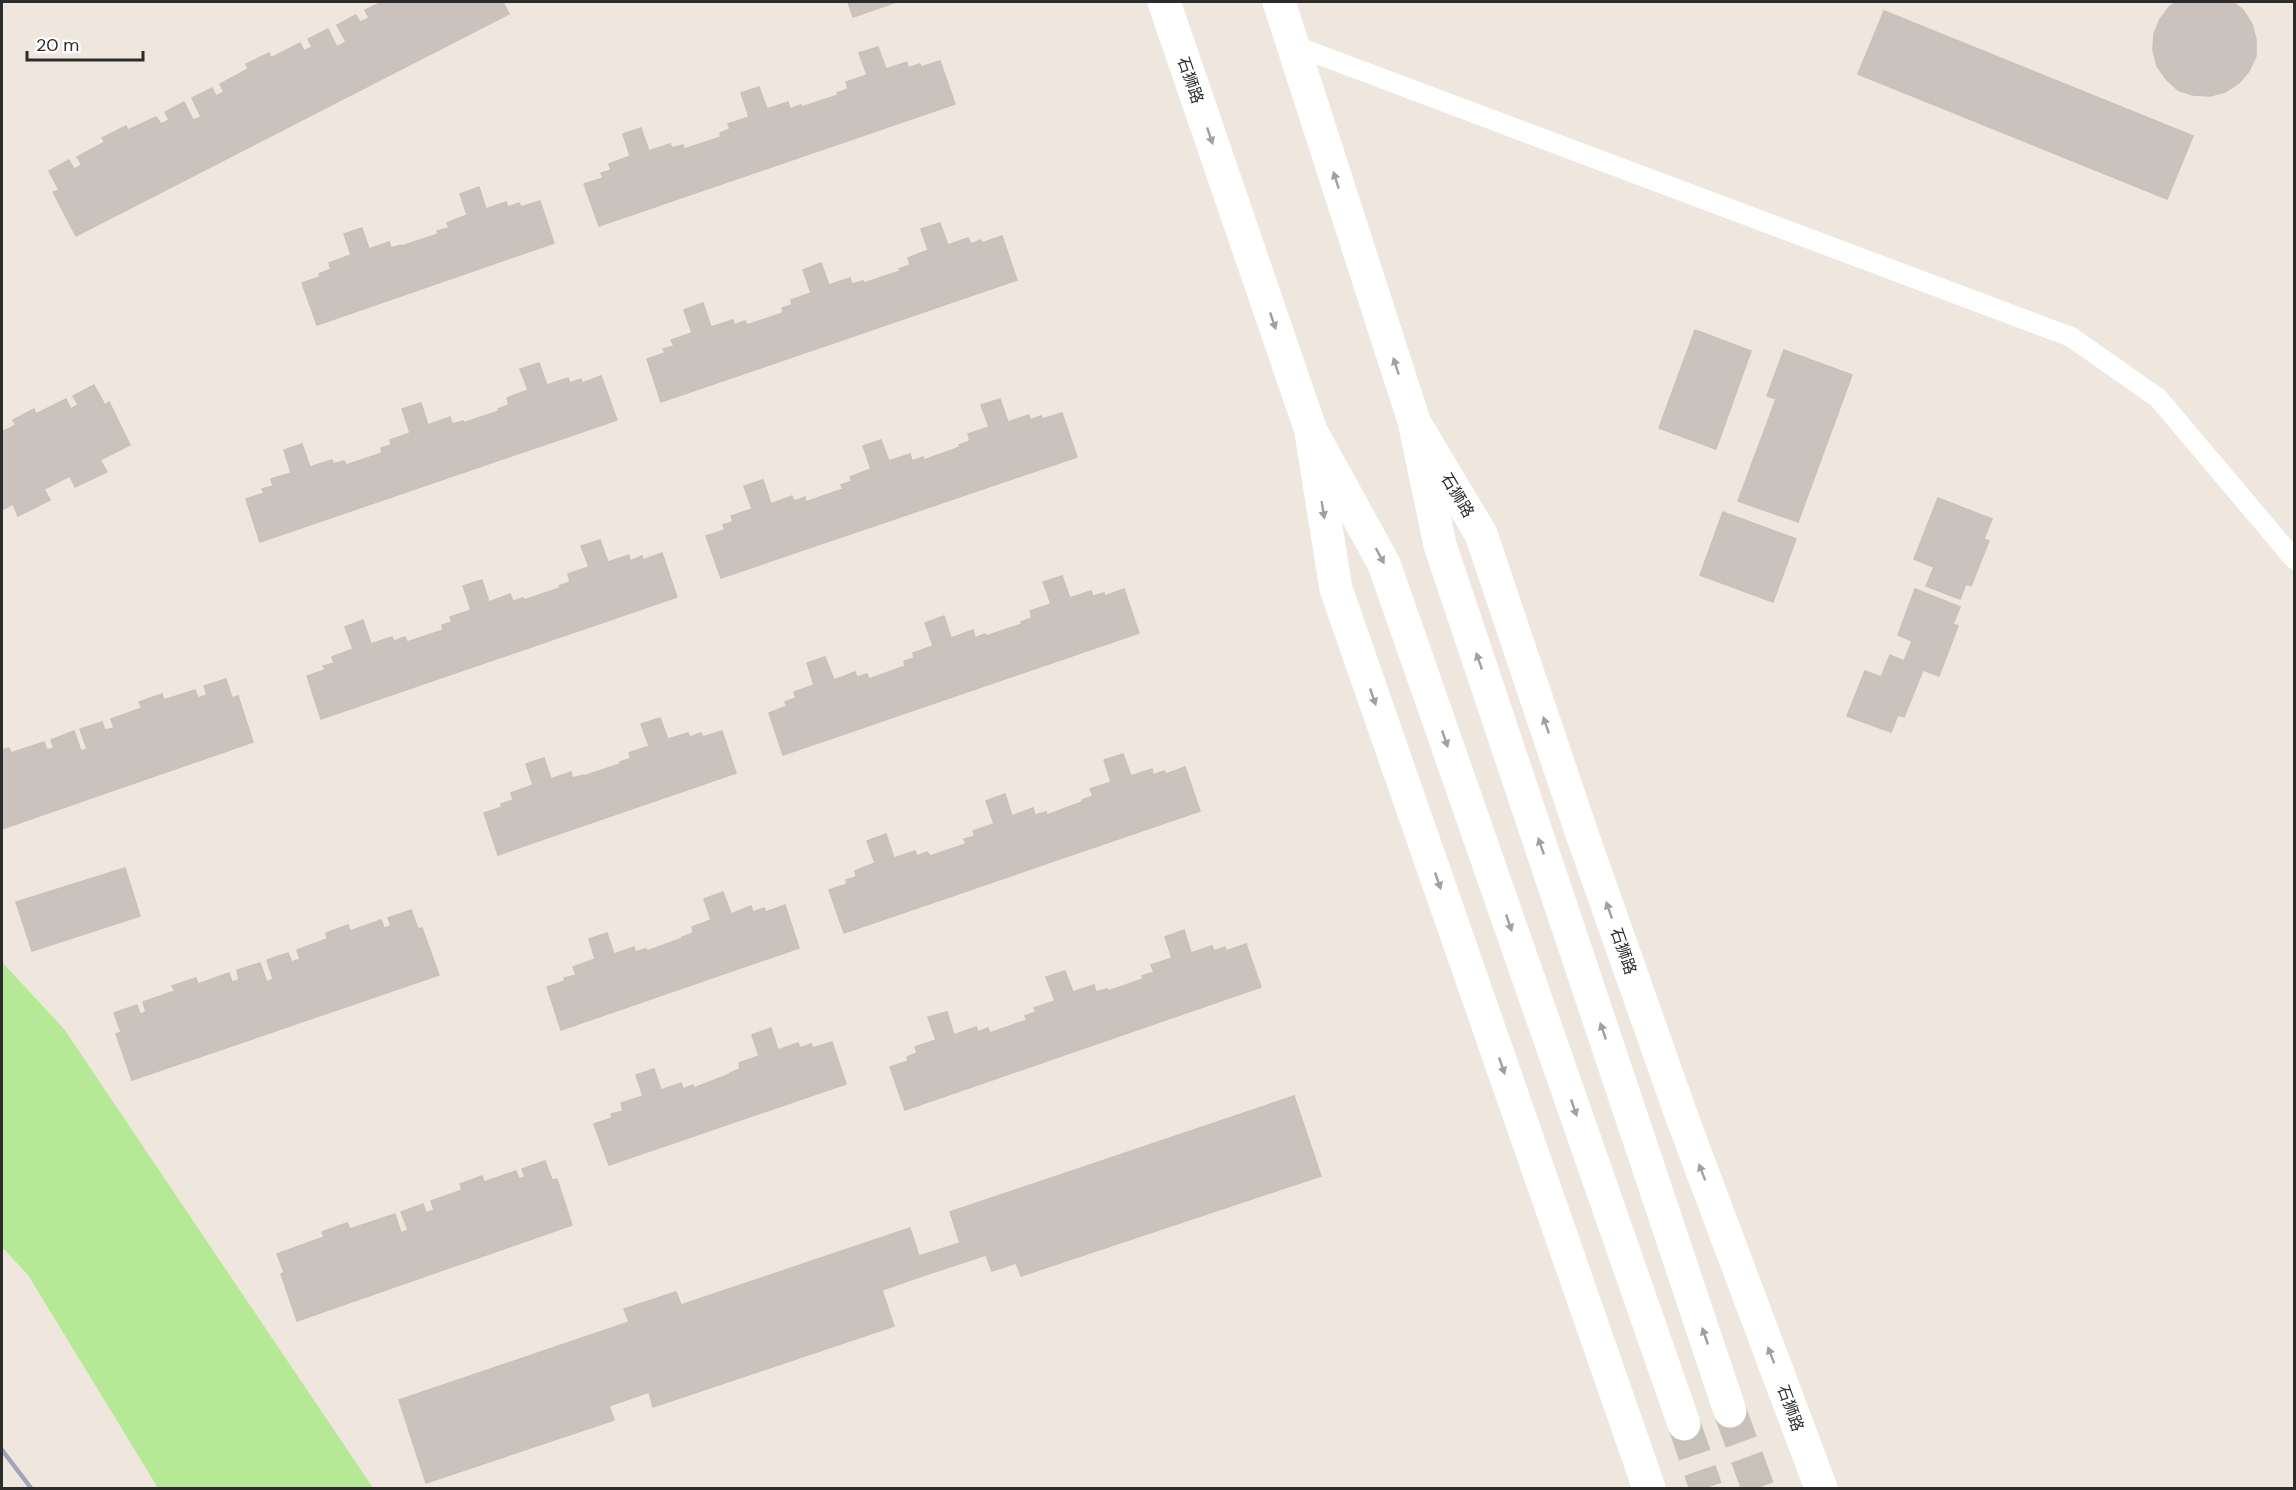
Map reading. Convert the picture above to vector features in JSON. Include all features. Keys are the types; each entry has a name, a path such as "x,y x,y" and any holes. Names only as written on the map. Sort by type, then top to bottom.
{"main road":[{"name":"石狮路","path":"1164,2 1311,431 1384,564 1684,1424"},
{"name":"石狮路","path":"1279,2 1414,421 1440,545 1730,1411"},
{"name":"石狮路","path":"1414,421 1481,534 1582,834 1679,1109 1821,1488"},
{"name":"石狮路","path":"1311,431 1336,589 1649,1488"}],"lane":[{"path":"1293,45 2071,337 2158,398 2295,559"}],"green space":[{"path":"2,962 64,1029 373,1488 158,1488 28,1275 2,1247"}],"building":[{"path":"382,2 503,2 509,14 76,236 53,192 59,190 49,171 69,160 74,169 82,165 77,157 105,142 102,138 126,126 128,130 156,117 161,124 169,120 165,112 184,102 193,120 201,117 192,98 212,88 216,96 224,92 220,84 248,69 246,64 269,53 271,58 300,43 304,51 312,47 308,39 328,29 337,47 346,42 337,25 356,15 360,22 369,18 365,10"},
{"path":"848,2 894,2 894,3 853,17"},
{"path":"2177,2 2233,2 2243,10 2252,24 2256,39 2256,56 2249,71 2239,83 2225,92 2210,96 2193,95 2178,90 2166,79 2157,66 2153,50 2154,34 2160,19 2170,6"},
{"path":"1884,11 2193,136 2167,199 1858,74"},
{"path":"878,47 886,69 907,62 908,68 920,64 921,67 940,61 955,104 599,226 584,184 603,178 601,173 611,170 609,164 630,156 623,134 641,128 649,151 670,144 672,148 683,145 684,149 721,137 720,133 730,129 728,124 749,117 741,93 759,87 767,109 788,102 790,109 801,105 802,107 838,95 837,93 848,89 846,82 867,75 859,53"},
{"path":"479,187 486,209 506,202 508,207 519,203 521,207 540,201 554,243 317,325 302,283 320,277 319,274 331,269 329,263 351,255 344,234 362,228 369,249 389,242 391,248 402,246 438,234 437,231 449,228 447,223 467,215 460,194"},
{"path":"940,223 948,245 968,238 971,244 981,240 982,243 1002,236 1017,280 661,402 647,359 665,353 663,349 674,346 671,340 692,333 684,310 703,303 711,327 733,320 734,325 745,321 747,325 783,313 782,308 792,305 791,300 811,293 803,270 821,263 829,285 850,278 852,284 863,281 864,283 900,271 899,269 910,265 908,258 928,250 921,229"},
{"path":"1695,330 1751,351 1716,449 1659,428"},
{"path":"1784,350 1852,375 1798,522 1738,501 1776,399 1767,396"},
{"path":"539,363 547,385 568,378 570,383 581,379 582,383 601,376 617,420 260,542 246,499 264,493 262,489 273,486 271,479 291,473 284,450 302,444 310,467 332,460 333,464 344,461 346,465 382,453 381,448 391,445 390,440 410,433 402,409 421,403 428,425 450,417 452,424 463,421 463,423 499,411 498,409 509,405 507,398 528,390 520,369"},
{"path":"94,385 105,405 109,402 130,445 100,460 107,472 75,487 70,476 44,489 50,500 18,516 13,504 2,510 2,432 16,425 13,420 34,409 36,414 66,399 71,409 78,405 73,396"},
{"path":"1000,399 1008,422 1029,415 1030,420 1062,413 1077,457 721,578 706,536 725,530 723,525 733,522 731,516 752,509 744,486 763,480 771,504 792,496 794,501 805,497 806,502 843,489 841,485 852,481 850,477 871,469 863,446 881,440 889,461 910,454 912,461 923,457 924,460 960,447 959,445 970,441 968,434 989,427 981,405"},
{"path":"1938,498 1992,519 1984,539 1989,541 1971,586 1966,584 1960,599 1926,586 1934,567 1914,559"},
{"path":"1723,512 1796,539 1773,602 1700,575"},
{"path":"600,540 608,562 629,555 630,561 642,556 643,560 662,553 677,597 321,719 307,676 325,670 323,666 334,663 332,657 353,649 345,627 363,620 371,644 392,637 394,641 405,637 407,642 443,630 442,625 452,622 450,617 471,610 463,586 482,580 489,602 510,594 513,601 523,598 524,600 560,588 559,586 570,582 568,574 589,567 581,546"},
{"path":"1062,576 1070,598 1091,591 1093,596 1104,593 1105,596 1124,589 1139,633 783,755 769,713 787,706 785,702 796,698 794,692 814,685 807,663 825,657 834,680 855,672 857,677 867,674 869,679 905,666 904,661 914,658 913,653 933,646 925,623 944,616 951,638 973,630 975,638 985,634 986,636 1022,624 1021,622 1032,618 1030,611 1051,604 1043,582"},
{"path":"1915,589 1960,607 1953,624 1958,626 1939,676 1923,670 1904,717 1898,715 1891,732 1847,716 1865,671 1881,677 1890,655 1904,661 1912,641 1898,635"},
{"path":"226,679 232,698 238,696 253,742 2,829 2,750 9,748 11,753 44,742 47,750 54,748 51,740 74,731 81,751 87,749 80,729 102,722 105,730 114,728 111,719 142,708 139,702 162,694 164,700 195,690 198,698 207,695 204,686"},
{"path":"660,718 668,739 688,733 690,737 701,733 703,737 722,731 736,773 498,855 484,813 502,807 501,804 513,800 511,793 533,785 526,764 544,758 551,779 571,772 572,778 584,776 620,764 631,758 629,753 649,746 641,724"},
{"path":"1123,754 1131,776 1152,769 1153,775 1164,771 1166,774 1185,767 1200,811 844,933 829,890 847,884 846,880 856,877 855,871 875,863 867,841 886,834 894,858 915,851 917,856 927,852 930,856 966,844 964,839 975,836 973,831 994,824 986,801 1005,794 1012,816 1033,808 1035,815 1046,812 1047,815 1082,802 1093,796 1090,789 1111,782 1104,760"},
{"path":"125,868 140,916 32,951 16,902"},
{"path":"723,892 731,914 751,906 753,912 764,908 766,912 785,905 799,948 561,1030 547,987 565,981 564,978 576,975 573,967 595,959 589,939 607,933 614,954 634,947 635,952 646,949 647,951 683,938 693,933 692,927 711,920 704,899"},
{"path":"411,910 418,929 422,928 439,975 132,1080 116,1034 121,1032 114,1013 137,1005 140,1014 146,1012 143,1002 175,991 172,986 196,978 198,984 229,973 232,982 239,980 237,970 260,963 267,982 273,979 267,960 288,953 292,962 300,959 297,950 327,939 326,933 348,925 350,931 381,920 384,928 391,926 388,918"},
{"path":"1184,930 1191,953 1212,946 1214,951 1225,947 1226,951 1246,944 1261,987 905,1110 890,1067 908,1061 907,1057 917,1053 915,1047 936,1040 928,1017 947,1012 954,1035 976,1027 978,1032 988,1028 990,1033 1027,1020 1025,1016 1036,1012 1034,1008 1055,1001 1046,977 1065,971 1073,992 1094,985 1096,992 1107,989 1108,991 1143,979 1142,976 1154,972 1151,965 1172,958 1165,937"},
{"path":"771,1028 778,1050 798,1043 800,1048 811,1044 813,1048 832,1042 846,1084 609,1165 594,1124 612,1118 611,1114 623,1111 621,1103 643,1096 636,1075 654,1069 661,1090 681,1083 683,1089 693,1085 694,1088 730,1074 740,1069 739,1063 759,1056 752,1035"},
{"path":"1294,1096 1321,1176 1021,1276 1016,1263 992,1271 986,1255 925,1275 919,1256 960,1243 950,1212"},
{"path":"545,1161 552,1180 557,1179 572,1225 297,1321 281,1274 284,1272 277,1254 324,1237 322,1232 347,1223 350,1229 395,1214 401,1233 408,1230 401,1212 423,1204 426,1213 434,1210 431,1201 462,1190 460,1184 482,1176 484,1182 516,1171 519,1179 525,1177 522,1169"},
{"path":"910,1228 925,1275 882,1290 894,1326 653,1407 649,1392 609,1406 614,1420 426,1483 399,1400 629,1322 624,1309 676,1292 681,1305"}],"tunnel":[{"path":"1730,1411 1758,1488"},
{"path":"1684,1424 1706,1488"}],"railway":[{"path":"2,1450 31,1488"}]}
